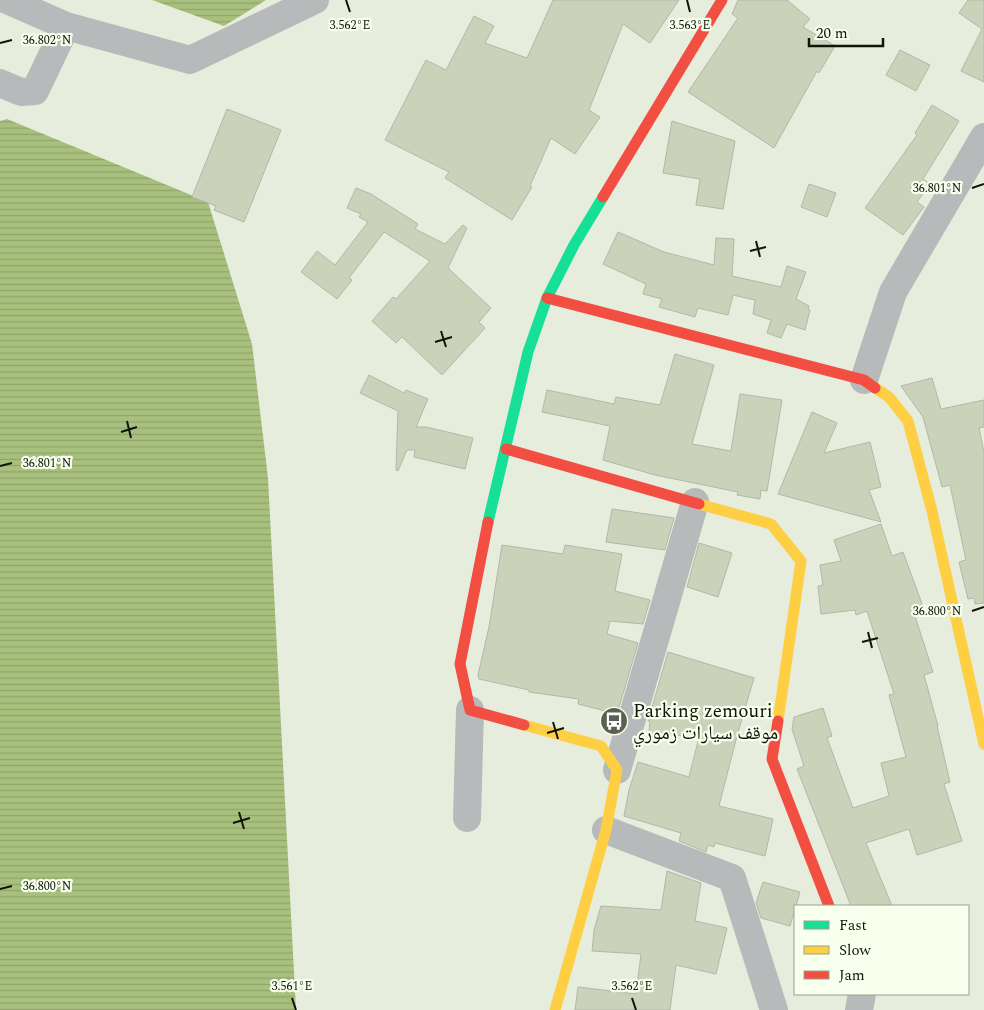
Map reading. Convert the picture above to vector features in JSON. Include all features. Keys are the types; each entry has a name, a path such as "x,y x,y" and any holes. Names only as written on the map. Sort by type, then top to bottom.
{"street":[{"path":"7,0 66,26 190,60 315,0"},
{"path":"466,818 470,710 460,664 492,503 528,352 547,298 574,245 722,0"},
{"path":"0,83 21,92 36,91 66,26"},
{"path":"864,380 893,292 984,137"},
{"path":"547,298 864,380 889,397 908,421 932,511 984,744"},
{"path":"506,449 771,524 801,561 772,758 829,905"},
{"path":"555,1010 606,830 617,770 695,502"},
{"path":"470,710 601,746 617,770"},
{"path":"606,830 732,878 774,1010"},
{"path":"859,1010 862,995"}],"shaded area":[{"path":"152,0 266,0 224,26"},
{"path":"7,119 208,202 252,344 268,478 296,1010 0,1010 0,121"}],"building":[{"path":"553,0 679,0 650,43 623,24 589,110 600,117 575,154 551,138 530,186 532,187 512,220 445,178 449,172 385,140 426,60 446,70 474,16 494,26 485,43 527,58"},
{"path":"738,0 787,0 810,19 803,27 835,46 819,73 817,71 774,148 688,92 738,18 732,14"},
{"path":"968,0 984,0 984,82 961,71 982,29 959,13"},
{"path":"900,50 930,65 916,91 886,75"},
{"path":"932,105 959,121 923,179 930,184 917,202 924,207 903,235 865,208 917,135 915,133"},
{"path":"227,109 281,130 244,222 214,210 216,206 192,197"},
{"path":"672,121 735,141 723,209 696,205 700,179 663,173"},
{"path":"809,184 836,193 827,217 801,207"},
{"path":"356,188 371,194 418,224 415,229 445,244 463,225 467,228 448,268 491,308 479,322 485,328 442,375 402,337 396,343 372,321 393,297 396,299 430,261 384,232 349,278 352,280 337,299 301,272 317,251 335,265 368,222 359,217 361,214 347,208"},
{"path":"618,232 664,252 714,265 716,238 734,239 732,276 781,287 787,266 806,272 796,299 809,306 808,309 810,310 805,330 787,324 781,338 767,333 771,320 753,314 755,300 733,295 728,315 698,308 695,317 659,307 662,299 643,294 646,284 603,264"},
{"path":"675,354 714,365 692,444 731,451 740,394 782,400 767,491 761,490 760,499 737,495 738,492 655,475 603,460 610,426 542,412 547,390 614,404 616,397 660,405"},
{"path":"369,375 404,393 406,390 428,399 416,427 426,427 473,438 465,469 414,457 415,450 407,450 398,471 396,470 398,411 360,393"},
{"path":"932,378 941,409 984,400 984,427 979,428 984,452 984,603 975,604 974,598 968,599 959,562 966,560 950,485 942,487 923,417 901,386"},
{"path":"812,412 837,423 824,453 870,442 881,487 869,490 881,522 778,494"},
{"path":"612,509 674,518 665,550 606,542"},
{"path":"881,524 892,556 903,552 925,612 915,616 933,672 924,675 938,726 950,782 944,784 962,841 917,855 909,829 866,843 892,905 851,905 797,769 804,766 792,729 794,717 823,708 832,736 827,738 853,808 889,796 881,763 906,757 889,695 894,694 867,611 856,615 855,610 821,614 818,586 823,585 820,565 841,561 834,540"},
{"path":"699,543 732,553 718,597 687,587"},
{"path":"502,545 563,554 565,545 622,554 615,591 650,600 643,624 610,621 607,634 638,643 617,714 578,704 579,699 529,692 529,690 479,679 478,675 489,627"},
{"path":"668,652 754,678 719,806 773,819 765,856 715,843 714,847 708,845 706,852 679,841 681,833 624,816 629,790 638,762 689,777 699,737 649,733 650,721 648,721"},
{"path":"667,871 701,883 695,921 727,928 716,974 676,965 670,1010 575,1010 578,987 636,994 641,954 592,951 594,930 601,906 661,910"},
{"path":"763,882 800,892 796,905 794,905 790,926 761,918 756,903"}],"traffic: fast":[{"path":"488,522 528,352 547,298 574,245 603,197"}],"traffic: slow":[{"path":"875,388 889,397 908,421 932,511 984,744"},
{"path":"699,504 771,524 801,561 778,721"},
{"path":"524,725 601,746 617,770 606,830 555,1010"}],"traffic: jam":[{"path":"603,197 722,0"},
{"path":"547,298 864,380 875,388"},
{"path":"506,449 699,504"},
{"path":"488,522 460,664 470,710 524,725"},
{"path":"778,721 772,759 829,905"}],"place":[{"name":"Parking zemouri موقف سيارات زموري","path":"614,721"}]}
